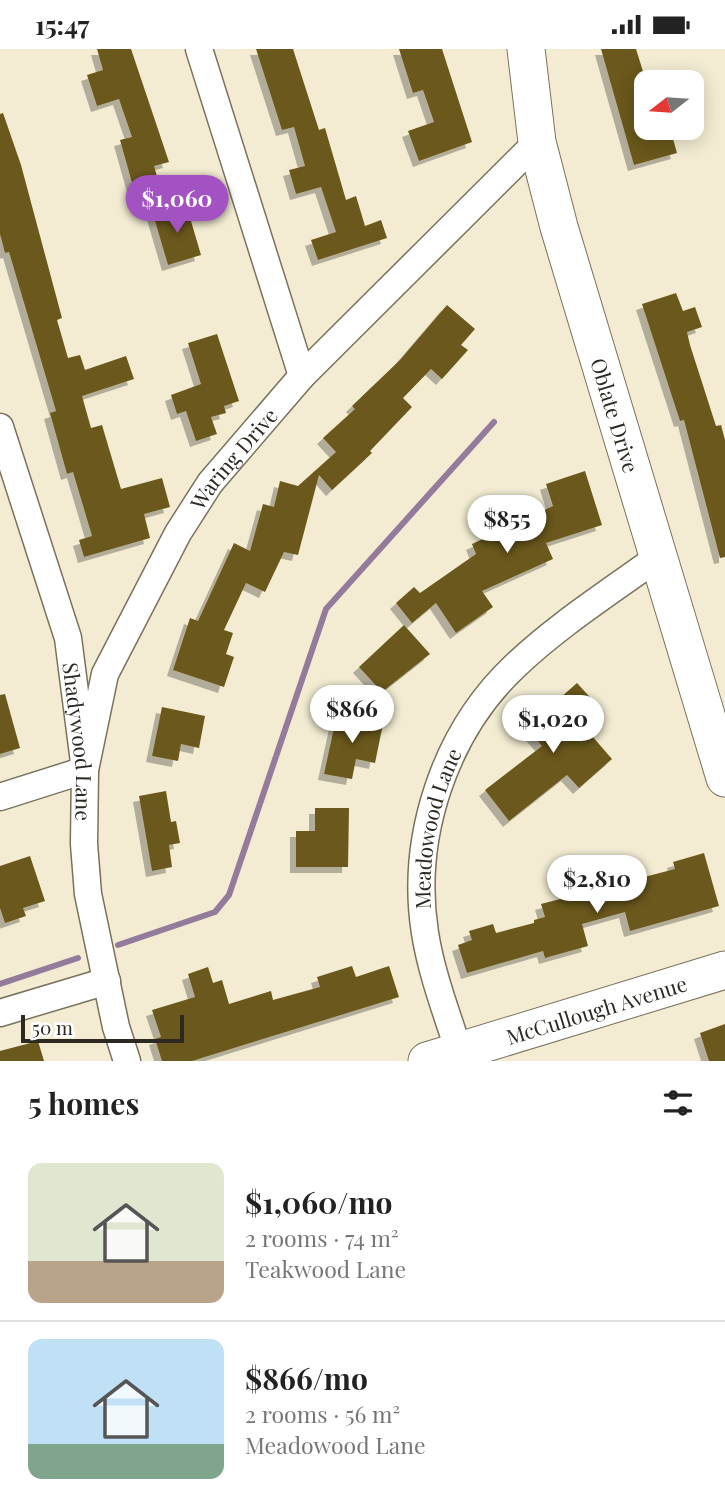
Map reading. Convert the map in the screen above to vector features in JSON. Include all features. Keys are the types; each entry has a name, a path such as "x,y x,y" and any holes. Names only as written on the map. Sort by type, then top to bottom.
{"street":[{"path":"199,49 302,376"},
{"name":"Oblate Drive","path":"526,49 537,142 559,226 725,778"},
{"name":"Waring Drive","path":"85,770 105,674 178,533 210,483 302,376 537,142"},
{"name":"Shadywood Lane","path":"0,427 68,638 85,770 84,844 88,894 127,1061"},
{"name":"Meadowood Lane","path":"449,1058 422,901 426,837 443,774 472,717 513,667 658,557"},
{"path":"0,797 85,770"},
{"name":"McCullough Avenue","path":"449,1058 725,970"},
{"path":"0,1013 107,981"}],"building":[{"path":"97,49 131,49 169,162 154,166 161,190 136,197 120,140 132,137 119,99 97,106 87,75 103,70"},
{"path":"256,49 293,49 319,130 325,128 346,200 356,196 365,226 381,220 387,238 318,260 311,240 336,232 321,187 296,194 289,170 305,166 294,127 282,130"},
{"path":"399,49 442,49 472,142 419,161 408,131 434,122 423,90 413,93"},
{"path":"601,49 636,49 643,70 634,70 634,140 673,140 677,153 634,165"},
{"path":"3,113 21,165 62,318 57,320 68,358 80,355 85,370 126,356 134,379 82,396 91,428 102,425 121,489 162,478 170,507 144,514 150,538 84,557 79,540 92,536 73,472 67,474 50,413 56,411 9,252 5,253 0,234 0,114"},
{"path":"186,204 201,255 168,265 153,214"},
{"path":"676,293 683,311 695,307 702,327 687,332 716,426 721,425 725,440 725,557 720,558 684,420 680,421 642,304"},
{"path":"447,305 475,329 461,345 468,350 442,379 431,369 403,398 412,407 370,451 372,453 332,490 319,475 298,555 284,552 265,592 246,583 224,630 233,633 226,654 234,657 224,687 173,670 190,618 198,621 234,543 250,551 263,504 274,507 280,481 298,486 336,452 323,438 355,409 352,406 400,360"},
{"path":"217,334 239,401 224,406 226,413 211,417 217,434 196,441 186,411 177,414 171,395 201,384 188,343"},
{"path":"585,471 602,525 546,543 553,559 482,591 493,607 456,633 436,603 412,623 396,603 414,587 420,593 476,554 472,544 553,506 546,484"},
{"path":"404,625 430,654 382,692 359,667"},
{"path":"577,683 597,705 579,721 612,759 579,788 567,775 509,821 485,790 542,746 526,728"},
{"path":"5,694 20,748 0,754 0,695"},
{"path":"162,707 205,716 199,748 181,744 178,761 152,756"},
{"path":"337,714 383,724 375,763 356,759 352,779 324,774"},
{"path":"166,791 171,822 176,821 180,843 169,845 172,867 152,871 139,796"},
{"path":"315,808 349,808 348,867 296,867 296,831 315,831"},
{"path":"704,853 719,906 630,931 625,912 582,924 588,946 545,958 543,951 467,973 458,945 472,940 469,931 493,924 496,933 534,923 534,920 545,917 541,904 675,869 673,862"},
{"path":"30,856 45,901 23,908 26,916 5,923 0,908 0,866"},
{"path":"352,966 356,977 389,966 399,997 192,1061 162,1061 155,1039 161,1037 152,1010 195,997 188,974 208,967 213,983 222,980 229,1004 271,991 273,1000 320,987 317,977"},
{"path":"725,1024 725,1061 709,1061 700,1033"},
{"path":"38,1041 44,1061 0,1061 0,1051"}],"waterway":[{"path":"118,945 215,912 229,895 326,609 494,422"},
{"path":"0,984 78,958"}]}
